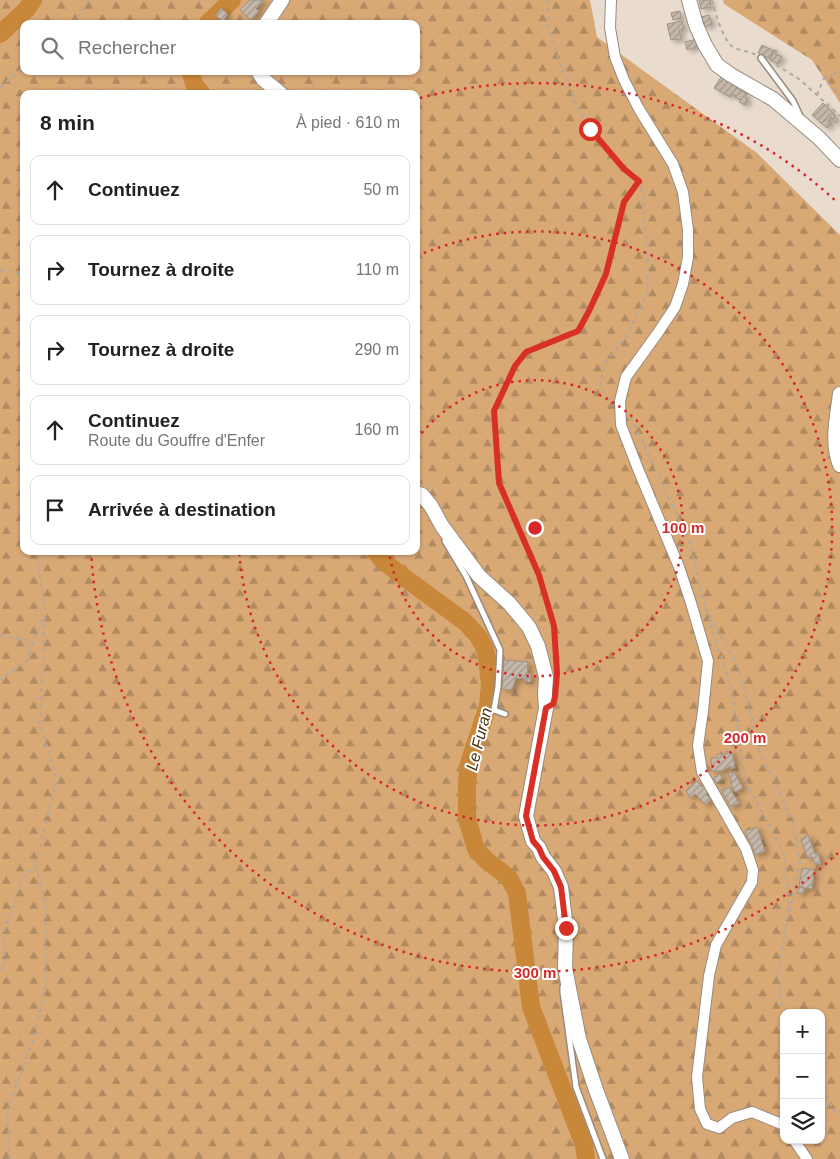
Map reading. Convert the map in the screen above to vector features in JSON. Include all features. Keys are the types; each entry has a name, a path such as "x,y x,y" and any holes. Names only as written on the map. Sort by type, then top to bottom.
{"street":[{"path":"269,20 282,0"},
{"path":"611,0 610,28 615,57 639,109 673,164 683,192 688,230 688,257 683,284 674,307 658,334 626,377 620,401 621,425 679,567 708,661 698,746 702,772 746,850 753,870 752,882 716,945 709,976 697,1077 700,1109 707,1124 719,1128 732,1118 752,1112 780,1123"},
{"path":"689,0 704,45 717,65 773,99 805,125 840,160"},
{"path":"260,75 276,90"},
{"path":"840,394 836,440 840,465"},
{"path":"420,494 431,506 442,526 478,576 509,603 529,627 538,646 546,677 546,708 526,816 533,841 554,871 561,887 566,928 565,972 579,1039 622,1159"},
{"path":"797,1144 806,1159"}],"lane":[{"path":"761,58 793,101 805,125"},
{"path":"442,526 444,539 466,576 500,650 498,687 494,710 505,714"},
{"path":"565,972 563,992 576,1087 603,1159"}],"path":[{"path":"76,20 88,0"},
{"path":"547,0 549,26 556,53 578,109 590,129 624,169 639,181 644,197 648,292 640,312 624,339 605,363 600,384 607,398 620,401"},
{"path":"0,87 20,70"},
{"path":"817,95 824,78 840,70"},
{"path":"824,78 840,95"},
{"path":"557,673 554,626 547,600 539,575 499,483 494,411 515,366 526,352 578,331 606,274 624,202 639,181"},
{"path":"0,270 20,273"},
{"path":"0,970 5,963 5,930 22,880 35,865 57,779 40,724 45,612 38,555"},
{"path":"704,603 739,669 752,719 754,738 793,823 800,861 778,968 781,1003 785,1009"},
{"path":"29,653 45,612"},
{"path":"0,635 26,640 30,658 0,680"},
{"path":"786,857 789,914"},
{"path":"10,1159 6,1111 35,1035 46,984 46,904 35,865"},
{"path":"825,1090 833,1110 840,1115"}],"green space":[{"path":"0,0 590,0 597,37 757,153 840,235 840,1159 0,1159"},
{"path":"723,0 840,0 840,103 812,60 724,4"}],"building":[{"path":"250,0 263,1 256,9 259,11 251,20 240,10"},
{"path":"699,0 710,0 711,7 701,9"},
{"path":"221,8 228,14 224,20 215,16"},
{"path":"680,11 681,18 673,20 671,13"},
{"path":"709,15 712,24 705,27 701,17"},
{"path":"682,21 684,29 679,30 681,39 671,40 667,24"},
{"path":"697,39 696,47 687,50 685,42"},
{"path":"762,45 774,51 770,59 758,53"},
{"path":"774,50 777,51 775,54 782,57 778,64 770,60"},
{"path":"721,77 747,94 745,98 748,100 745,105 739,102 741,99 736,96 732,94 730,97 714,88"},
{"path":"823,103 838,120 836,123 831,117 828,121 831,124 827,128 812,115"},
{"path":"504,660 528,662 527,679 516,678 512,690 502,689"},
{"path":"527,674 531,674 531,682 525,682"},
{"path":"727,751 732,752 735,768 731,769 731,766 722,771 712,771 711,758 717,758 718,754 727,754"},
{"path":"734,772 743,788 735,792 728,774"},
{"path":"720,774 723,779 716,783 714,778"},
{"path":"697,781 702,787 705,784 710,790 706,794 711,799 706,805 695,794 690,798 686,790"},
{"path":"729,787 739,803 731,807 721,790"},
{"path":"757,827 765,851 756,855 745,831"},
{"path":"808,835 815,854 818,853 821,863 816,865 812,857 808,858 801,840"},
{"path":"802,868 814,870 812,889 799,887"},
{"path":"799,887 804,888 803,893 797,893"}],"waterway":[{"name":"Le Furan","path":"0,34 26,10 33,0"},
{"name":"Le Furan","path":"211,20 232,0"},
{"name":"Le Furan","path":"191,75 198,90"},
{"name":"Le Furan","path":"378,555 405,578 465,622 478,636 484,647 490,684 488,706 469,763 467,819 476,849 486,860 509,878 517,893 531,1007 584,1145 586,1159"}],"route":[{"path":"566,928 561,887 554,871 533,841 526,816 546,708 553,704 555,697 557,673 554,626 539,575 499,483 494,411 515,366 526,352 578,331 606,274 624,202 639,181 624,169 590,129"}]}
